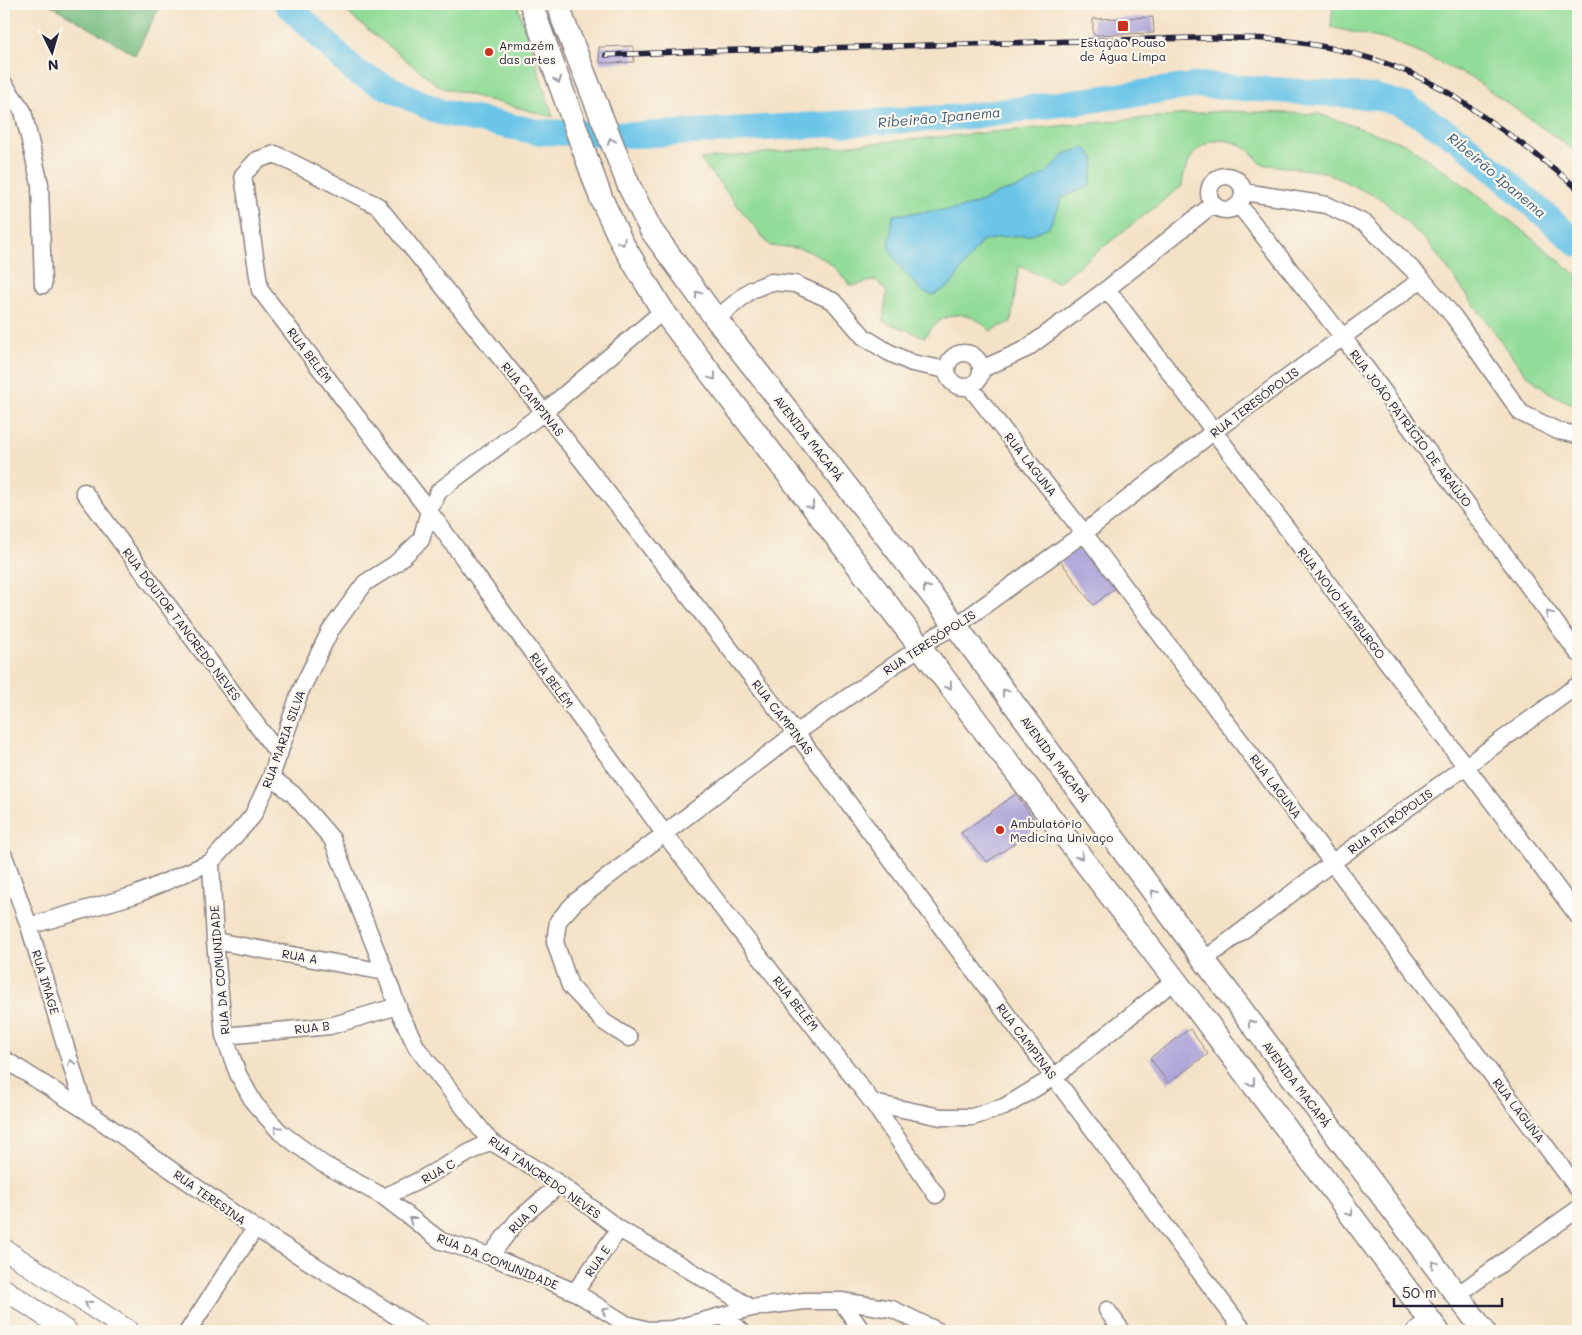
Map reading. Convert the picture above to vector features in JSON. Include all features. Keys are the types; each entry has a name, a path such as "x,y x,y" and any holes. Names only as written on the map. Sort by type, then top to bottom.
{"main road":[{"path":"531,4 601,198 622,243 663,311 1175,980 1427,1327"},
{"name":"AVENIDA MACAPÁ","path":"561,12 629,186 652,230 716,319 956,626 1204,960 1484,1331"}],"street":[{"path":"4,84 23,111 40,184 43,285"},
{"name":"RUA CAMPINAS","path":"275,154 378,206 544,412 796,733 1244,1331"},
{"name":"RUA BELÉM","path":"275,154 257,160 243,176 260,290 429,511 664,833 873,1103 936,1195"},
{"path":"1241,198 1239,181 1222,176 1212,182 1208,194 1212,205 1222,210 1228,211 1241,198 1327,205 1366,224 1422,279 1454,317 1521,413 1558,431 1578,436"},
{"name":"RUA JOÃO PATRÍCIO DE ARAÚJO","path":"1241,198 1578,653"},
{"path":"982,369 1026,349 1107,290 1212,205"},
{"name":"RUA TERESÓPOLIS","path":"630,1038 604,1022 570,986 555,942 558,921 575,902 796,733 919,647 956,626 1084,533 1342,336 1422,279"},
{"path":"716,319 751,290 771,282 795,284 833,301 864,337 888,352 912,363 947,370"},
{"name":"RUA NOVO HAMBURGO","path":"1107,290 1578,916"},
{"name":"RUA MARIA SILVA","path":"29,926 135,895 211,862 252,817 271,777 300,692 330,631 365,583 395,564 421,540 429,511 439,491 544,412 663,311"},
{"path":"967,353 977,358 982,369 979,380 970,387 965,388 954,384 948,376 947,370 948,364 955,355 967,353"},
{"name":"RUA LAGUNA","path":"970,387 1084,533 1578,1189"},
{"name":"RUA DOUTOR TANCREDO NEVES","path":"84,492 279,755"},
{"name":"RUA PETRÓPOLIS","path":"1204,960 1333,862 1578,685"},
{"name":"RUA TANCREDO NEVES","path":"271,777 293,794 332,839 400,1013 417,1048 490,1140 560,1184 618,1229 751,1308"},
{"name":"RUA IMAGE","path":"4,856 29,926 85,1110"},
{"name":"RUA DA COMUNIDADE","path":"211,862 224,1036 238,1074 254,1103 280,1132 323,1164 384,1197 441,1241 490,1256 575,1292 626,1324 648,1330 673,1329 751,1308"},
{"name":"RUA A","path":"216,941 385,972"},
{"path":"873,1103 941,1117 972,1117 1004,1107 1054,1077 1175,980"},
{"name":"RUA B","path":"224,1036 330,1026 398,1006"},
{"name":"RUA TERESINA","path":"4,1059 85,1110 255,1228 420,1331"},
{"name":"RUA C","path":"384,1197 416,1182 490,1140"},
{"name":"RUA D","path":"490,1256 517,1221 560,1184"},
{"path":"1456,1295 1578,1209"},
{"path":"188,1331 255,1228"},
{"name":"RUA E","path":"575,1292 618,1229"},
{"path":"4,1249 129,1331"},
{"path":"4,1289 67,1331"},
{"path":"751,1308 804,1301 841,1301 892,1309 938,1331"},
{"path":"841,1301 862,1331"},
{"path":"1107,1310 1122,1331"},
{"path":"724,1316 741,1331"}],"green space":[{"path":"49,4 161,4 135,55"},
{"path":"339,4 517,4 553,117 440,87 351,16"},
{"path":"1333,4 1578,4 1578,153 1472,78 1395,42 1331,27"},
{"path":"1221,111 1319,114 1406,144 1481,197 1578,276 1578,405 1549,392 1524,372 1429,244 1383,200 1325,172 1261,164 1250,151 1225,140 1212,142 1201,147 1192,156 1185,169 1182,186 1057,283 1019,266 1011,322 990,331 973,318 965,315 956,315 939,321 925,337 883,321 887,292 876,280 851,286 833,266 816,254 796,248 770,246 700,159","holes":["1066,153 1090,186 1061,198 1058,209 1001,237 981,242 966,262 923,292 889,247 893,215 956,209 982,202 996,194 1023,186 1045,174"]}],"water":[{"path":"1086,148 1095,159 1090,186 1061,198 1049,227 1029,235 1001,237 981,242 950,286 933,295 923,292 897,263 889,247 893,215 956,209 982,202 996,194 1023,186 1045,174 1066,153"}],"building":[{"name":"Estação Pouso de Água Limpa","path":"1153,17 1154,33 1093,35 1093,19"},
{"path":"633,46 634,62 600,63 599,47"},
{"path":"1082,542 1117,587 1093,605 1059,559"},
{"name":"Ambulatório Medicina Univaço","path":"1016,794 1039,827 987,862 961,833"},
{"path":"1190,1029 1208,1054 1168,1083 1150,1058"}],"waterway":[{"name":"Ribeirão Ipanema","path":"287,4 357,73 440,112 538,132 638,135 962,117 1200,85 1376,97 1404,105 1462,142 1578,244"}],"railway":[{"path":"606,55 1193,38 1283,40 1370,58 1423,79 1452,95 1511,136 1578,189"}],"place":[{"name":"Estação Pouso de Água Limpa","path":"1123,26"},
{"name":"Armazém das artes","path":"489,52"},
{"name":"Ambulatório Medicina Univaço","path":"1000,830"}]}
